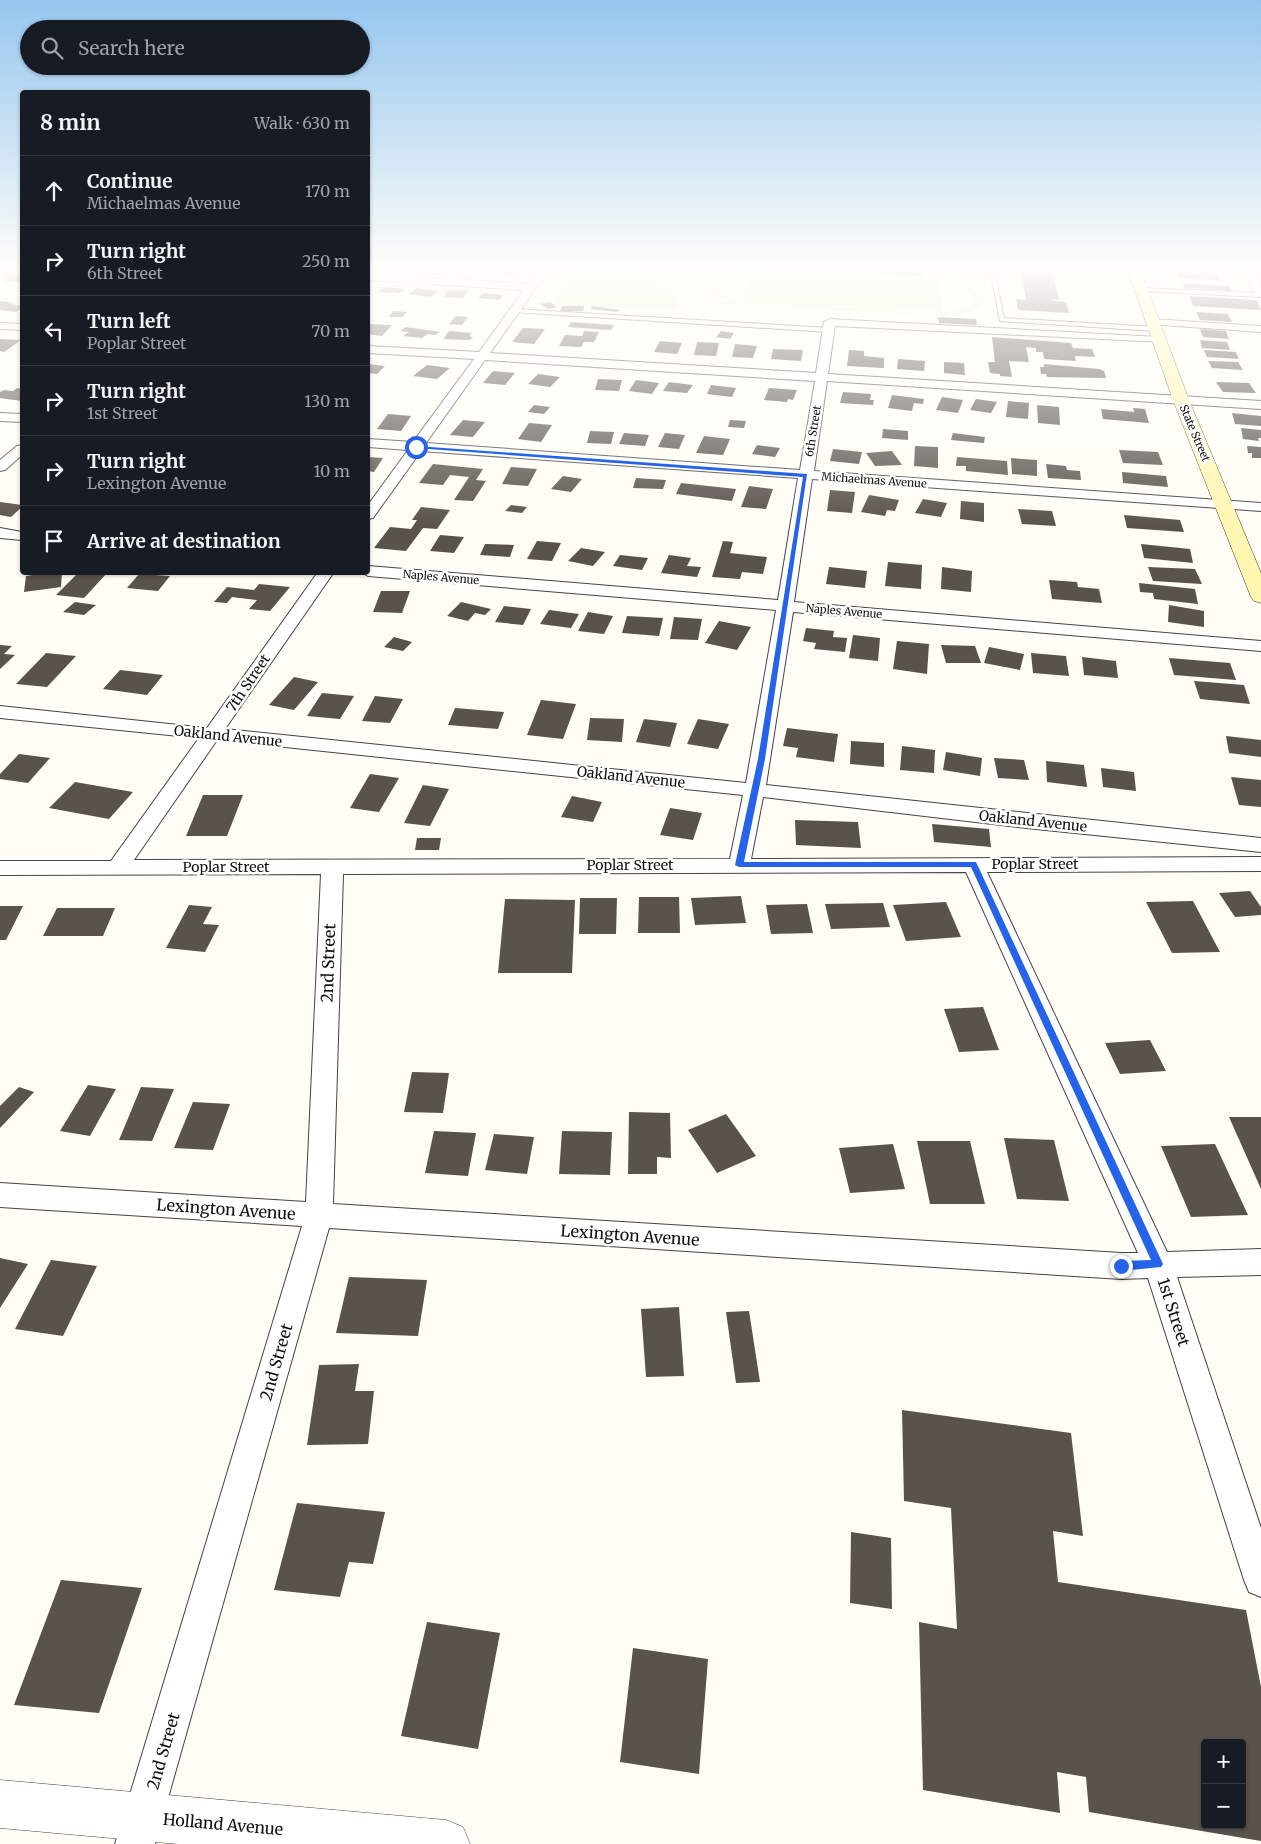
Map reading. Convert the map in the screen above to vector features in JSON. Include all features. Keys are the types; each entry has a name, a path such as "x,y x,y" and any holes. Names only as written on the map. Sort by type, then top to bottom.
{"main road":[{"name":"State Street","path":"1164,353 1181,400 1261,597"}],"street":[{"path":"434,353 1261,405"},
{"path":"370,512 484,353"},
{"name":"6th Street","path":"739,865 755,790 825,353"},
{"path":"0,416 20,418"},
{"name":"Michaelmas Avenue","path":"370,443 1261,507"},
{"path":"0,467 20,451"},
{"path":"0,533 20,536"},
{"name":"Naples Avenue","path":"370,571 1261,646"},
{"name":"7th Street","path":"118,867 324,575"},
{"name":"Oakland Avenue","path":"0,712 755,790 1026,821 1261,845"},
{"name":"1st Street","path":"973,864 1158,1264 1261,1580"},
{"name":"Poplar Street","path":"0,868 1261,864"},
{"name":"2nd Street","path":"139,1831 319,1215 332,866"},
{"name":"Lexington Avenue","path":"0,1194 1121,1266 1261,1262"},
{"name":"Holland Avenue","path":"0,1804 139,1831 446,1844"}],"building":[{"path":"694,353 717,353 716,356 694,355"},
{"path":"733,353 755,353 753,358 732,357"},
{"path":"772,353 802,353 801,361 771,359"},
{"path":"849,353 864,353 864,356 884,358 884,368 847,366"},
{"path":"994,353 1027,353 1029,362 1009,361 1012,377 990,373 988,362 995,362"},
{"path":"1043,353 1094,353 1095,357 1075,356 1076,361 1044,359"},
{"path":"1205,353 1236,353 1239,359 1207,357"},
{"path":"898,359 925,361 924,371 897,369"},
{"path":"1208,361 1238,362 1243,370 1212,368"},
{"path":"944,362 964,363 965,375 944,373"},
{"path":"370,364 385,366 377,374 370,373"},
{"path":"1044,364 1099,369 1104,371 1106,378 1047,377 1046,374 1041,374 1040,367 1044,367"},
{"path":"427,365 450,368 437,379 413,376"},
{"path":"493,371 515,373 505,385 483,383"},
{"path":"538,374 560,377 550,387 528,384"},
{"path":"598,379 622,380 619,391 595,390"},
{"path":"636,380 659,383 652,394 629,391"},
{"path":"669,382 693,385 687,393 663,391"},
{"path":"1216,382 1249,383 1256,393 1223,392"},
{"path":"711,385 736,388 732,397 707,394"},
{"path":"17,388 20,389 20,401 0,398 0,392 4,390 13,391"},
{"path":"769,388 797,390 793,400 788,399 787,402 764,400"},
{"path":"843,392 871,394 870,400 874,400 873,405 840,403"},
{"path":"892,395 924,399 923,404 914,403 912,411 888,408"},
{"path":"942,397 963,400 958,413 936,410"},
{"path":"976,399 997,402 991,413 970,410"},
{"path":"1008,401 1029,403 1028,419 1006,417"},
{"path":"534,405 550,407 544,414 528,412"},
{"path":"1037,405 1059,407 1060,425 1038,423"},
{"path":"1133,408 1145,409 1149,423 1103,419 1101,409 1134,412"},
{"path":"1232,413 1261,416 1261,426 1235,424"},
{"path":"388,414 411,416 401,431 377,429"},
{"path":"463,420 485,422 473,437 450,435"},
{"path":"730,420 746,421 744,428 728,427"},
{"path":"529,423 552,425 541,442 518,439"},
{"path":"1241,428 1261,430 1261,438 1258,438 1259,441 1243,439"},
{"path":"883,429 908,431 908,440 882,438"},
{"path":"590,431 614,432 611,444 587,443"},
{"path":"624,433 649,435 645,446 619,444"},
{"path":"665,433 685,435 679,449 658,447"},
{"path":"953,433 985,437 984,443 951,440"},
{"path":"704,436 730,439 723,455 696,453"},
{"path":"757,445 780,448 775,457 752,454"},
{"path":"915,446 938,447 938,468 914,466"},
{"path":"1247,446 1261,447 1261,458 1252,458 1252,453 1248,453"},
{"path":"833,449 862,452 859,464 830,461"},
{"path":"1119,450 1158,452 1163,465 1123,463"},
{"path":"892,451 902,465 875,466 866,453"},
{"path":"370,457 383,458 374,472 370,471"},
{"path":"957,457 1007,461 1008,475 966,471 966,466 956,466"},
{"path":"1011,458 1037,460 1037,476 1012,474"},
{"path":"433,464 483,469 476,480 486,481 473,501 454,500 469,477 450,475 443,485 419,483"},
{"path":"1046,464 1066,466 1067,470 1080,471 1081,480 1048,478"},
{"path":"511,467 537,469 528,486 502,484"},
{"path":"1122,472 1166,476 1168,487 1123,483"},
{"path":"563,476 582,479 571,492 551,489"},
{"path":"636,478 666,480 663,489 633,488"},
{"path":"681,483 736,489 732,501 676,494"},
{"path":"749,486 773,489 766,509 741,507"},
{"path":"830,490 855,492 852,513 827,511"},
{"path":"869,495 899,500 895,511 887,510 885,516 861,512"},
{"path":"923,499 947,503 941,517 915,513"},
{"path":"961,501 984,503 984,522 960,519"},
{"path":"0,502 20,505 20,509 11,517 0,515"},
{"path":"511,505 527,507 522,513 505,511"},
{"path":"421,507 450,510 437,529 423,528 406,551 374,548 390,527 411,529 417,520 412,520"},
{"path":"1018,509 1052,511 1056,526 1022,524"},
{"path":"1124,515 1180,520 1184,532 1127,528"},
{"path":"440,535 464,537 454,553 430,551"},
{"path":"537,541 561,543 552,561 527,559"},
{"path":"723,541 733,542 730,553 767,557 763,574 742,572 740,579 712,577"},
{"path":"485,544 514,545 510,557 480,555"},
{"path":"1141,544 1190,549 1193,563 1144,558"},
{"path":"581,548 605,552 593,566 568,561"},
{"path":"620,555 648,558 642,570 613,566"},
{"path":"669,555 691,558 687,566 701,567 697,577 661,573"},
{"path":"888,562 922,565 921,589 885,586"},
{"path":"829,567 867,571 865,588 826,584"},
{"path":"942,567 972,571 971,592 941,589"},
{"path":"1148,567 1195,569 1202,584 1153,581"},
{"path":"62,575 61,587 24,592 26,576"},
{"path":"76,575 105,575 84,598 56,595"},
{"path":"138,575 170,576 158,591 127,588"},
{"path":"1049,580 1077,582 1078,587 1099,589 1102,603 1052,599"},
{"path":"1139,583 1195,589 1198,604 1154,599 1153,593 1140,592"},
{"path":"259,584 290,587 270,611 249,609 257,600 232,597 227,603 214,602 227,587 254,590"},
{"path":"381,591 410,591 402,613 373,612"},
{"path":"75,602 96,605 84,615 63,612"},
{"path":"461,602 491,609 485,615 475,613 468,621 447,616"},
{"path":"1169,605 1204,611 1204,627 1168,622"},
{"path":"504,606 531,609 523,625 495,622"},
{"path":"549,610 579,614 571,628 540,624"},
{"path":"588,612 613,616 604,634 578,631"},
{"path":"627,616 663,618 659,636 622,633"},
{"path":"674,617 702,619 698,640 670,639"},
{"path":"719,621 751,627 737,650 705,643"},
{"path":"806,628 834,631 833,637 847,638 845,652 814,649 816,643 803,641"},
{"path":"853,635 880,638 878,661 849,658"},
{"path":"394,637 412,642 403,651 384,647"},
{"path":"897,641 929,644 927,674 893,669"},
{"path":"0,645 12,646 4,654 15,655 0,669"},
{"path":"941,645 975,646 981,663 946,663"},
{"path":"989,647 1024,654 1020,670 984,663"},
{"path":"46,653 76,656 47,687 16,684"},
{"path":"1031,653 1066,656 1069,676 1033,673"},
{"path":"1082,657 1116,661 1118,678 1084,675"},
{"path":"1169,658 1230,663 1236,680 1174,675"},
{"path":"120,670 163,675 147,695 103,689"},
{"path":"294,677 318,682 294,710 269,705"},
{"path":"1194,681 1244,685 1250,704 1200,699"},
{"path":"322,693 354,696 340,719 307,716"},
{"path":"375,696 403,699 390,723 362,721"},
{"path":"541,700 576,704 563,739 527,735"},
{"path":"455,708 504,712 498,729 448,725"},
{"path":"590,718 624,719 622,742 587,740"},
{"path":"644,719 677,723 670,747 636,742"},
{"path":"698,719 729,724 718,749 687,744"},
{"path":"787,728 838,734 834,762 796,757 798,748 783,746"},
{"path":"1226,736 1261,740 1261,757 1229,753"},
{"path":"851,741 884,743 884,767 850,764"},
{"path":"902,746 935,750 934,773 900,770"},
{"path":"946,752 982,758 980,776 943,770"},
{"path":"19,754 50,758 28,783 0,779 0,774"},
{"path":"994,758 1024,760 1029,780 998,778"},
{"path":"1046,761 1084,765 1087,787 1047,782"},
{"path":"1101,768 1134,772 1136,791 1103,787"},
{"path":"370,774 399,778 379,812 350,808"},
{"path":"1231,777 1261,780 1261,807 1239,805"},
{"path":"75,782 133,792 109,819 49,808"},
{"path":"423,785 449,789 430,826 404,823"},
{"path":"203,795 243,795 227,836 186,836"},
{"path":"572,796 602,802 593,822 561,817"},
{"path":"670,808 702,813 693,840 660,835"},
{"path":"795,820 858,822 861,848 796,845"},
{"path":"932,824 989,829 991,847 934,842"},
{"path":"417,838 441,838 439,850 415,850"},
{"path":"1250,891 1261,907 1261,915 1235,917 1219,893"},
{"path":"741,896 746,923 695,925 691,898"},
{"path":"639,897 679,897 680,933 638,933"},
{"path":"580,898 617,898 616,934 579,934"},
{"path":"505,899 575,900 572,973 498,973"},
{"path":"1193,901 1220,952 1172,953 1146,902"},
{"path":"946,902 961,937 906,941 893,905"},
{"path":"883,903 890,927 831,929 825,904"},
{"path":"807,904 813,933 771,934 766,905"},
{"path":"189,905 212,907 203,924 219,925 205,952 166,948"},
{"path":"0,906 23,906 6,940 0,940"},
{"path":"57,908 115,908 103,936 43,936"},
{"path":"983,1007 999,1050 959,1052 944,1009"},
{"path":"1150,1040 1166,1071 1120,1074 1105,1043"},
{"path":"412,1072 449,1073 443,1113 404,1112"},
{"path":"88,1085 116,1089 90,1136 60,1131"},
{"path":"19,1087 34,1092 0,1128 0,1106"},
{"path":"141,1087 174,1089 152,1141 119,1140"},
{"path":"193,1102 230,1104 213,1150 174,1148"},
{"path":"629,1112 670,1113 671,1158 657,1157 657,1174 628,1174"},
{"path":"726,1114 756,1156 717,1173 688,1130"},
{"path":"1229,1117 1261,1117 1261,1189"},
{"path":"434,1131 476,1133 468,1176 425,1173"},
{"path":"562,1131 612,1132 610,1175 559,1174"},
{"path":"494,1134 534,1137 527,1174 485,1170"},
{"path":"1004,1138 1054,1140 1069,1201 1017,1199"},
{"path":"917,1141 970,1141 985,1204 930,1204"},
{"path":"893,1144 905,1189 850,1193 839,1148"},
{"path":"1215,1144 1248,1215 1191,1217 1161,1146"},
{"path":"0,1258 28,1264 0,1308"},
{"path":"51,1260 97,1266 63,1336 15,1329"},
{"path":"349,1277 427,1280 418,1336 336,1333"},
{"path":"679,1307 684,1376 646,1377 641,1309"},
{"path":"749,1311 760,1382 736,1383 726,1312"},
{"path":"359,1364 355,1391 374,1391 368,1444 307,1445 319,1365"},
{"path":"902,1410 1071,1433 1083,1536 1053,1531 1058,1582 1246,1610 1261,1687 1261,1841 1089,1812 1086,1777 1057,1772 1060,1813 923,1790 919,1622 957,1629 951,1508 904,1501"},
{"path":"297,1503 385,1512 373,1564 349,1562 340,1597 274,1590"},
{"path":"851,1532 891,1538 892,1609 850,1603"},
{"path":"61,1580 142,1588 99,1713 14,1705"},
{"path":"427,1622 500,1633 478,1749 401,1736"},
{"path":"633,1648 708,1659 699,1774 620,1762"}],"route":[{"path":"416,447 806,475 761,759 739,865 973,864 1158,1264 1121,1266"}]}
